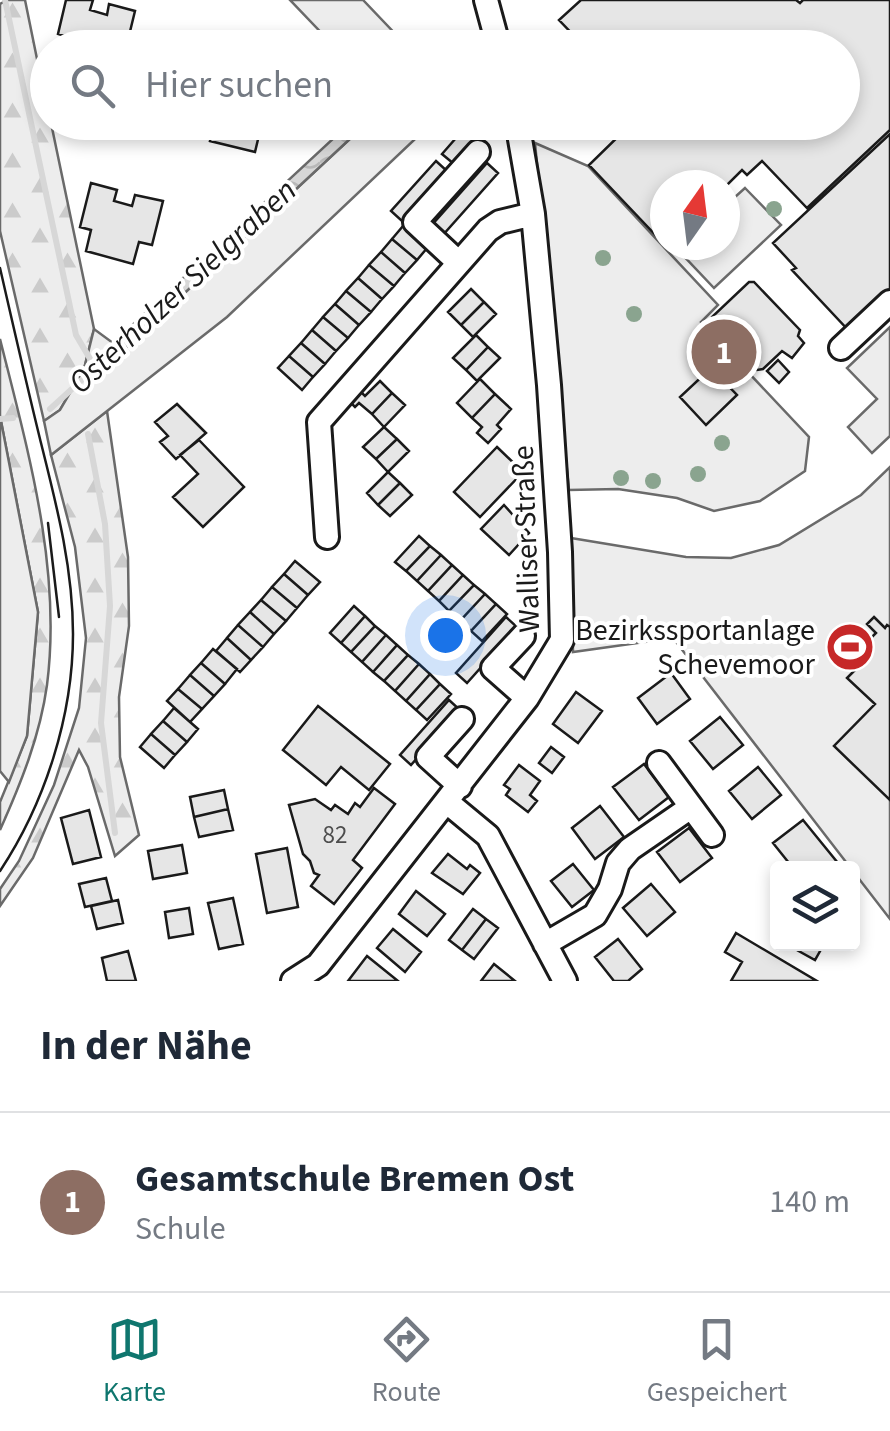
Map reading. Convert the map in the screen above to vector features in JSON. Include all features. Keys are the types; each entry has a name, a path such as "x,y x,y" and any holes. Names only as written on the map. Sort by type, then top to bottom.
{"street":[{"name":"Walliser Straße","path":"292,981 318,965 528,698 562,640 558,505 532,214 520,140"},
{"path":"459,263 416,222 478,152"},
{"path":"327,537 319,422 488,230 500,222 532,214"},
{"path":"841,348 890,302"},
{"path":"523,636 488,675 528,698"},
{"path":"462,719 424,762 488,836 565,981"},
{"path":"659,762 712,835"},
{"path":"545,944 595,915 610,890 618,863 630,849 690,807"}],"green space":[{"path":"25,0 31,30 30,140 55,140 94,329 84,369 60,410 44,421 0,231 0,4"},
{"path":"0,339 40,510 50,598 50,641 40,723 0,830 0,802 27,736 38,612 0,416"},
{"path":"107,411 128,557 129,626 119,697 120,757 139,835 115,856 88,767 79,750 33,858 0,906 0,889 19,861 54,785 79,708 86,638 75,547 51,455"}],"shaded area":[{"path":"290,0 363,0 392,30 319,30"},
{"path":"349,140 414,140 227,317 51,455 44,421 60,410 84,369 94,329 113,343 118,355"},
{"path":"535,143 588,166 650,232 650,260 676,260 718,305 701,322 809,437 805,471 760,501 714,511 677,498 618,489 569,490"},
{"path":"745,188 781,225 714,288 687,260 740,260 740,192"},
{"path":"890,327 890,436 872,453 848,427 877,399 847,368"},
{"path":"0,416 38,612 27,736 9,782 0,771"},
{"path":"890,467 890,919 860,880 860,861 845,861 673,638 573,652 571,538 686,557 731,558 779,545 861,495"}],"water":[{"path":"332,140 349,140 117,356 113,343"}],"building":[{"path":"66,0 93,0 90,10 107,15 109,4 135,11 130,30 59,30"},
{"path":"581,0 890,0 890,130 807,208 762,161 747,175 742,170 650,170 650,229 589,165 615,140 860,140 860,30 569,30 559,20"},
{"path":"890,134 890,294 850,332 792,270 796,268 773,243"},
{"path":"210,140 258,140 255,152"},
{"path":"454,140 475,140 454,164 442,154"},
{"path":"436,161 447,171 402,221 391,211"},
{"path":"487,163 498,173 442,236 431,226"},
{"path":"91,183 117,190 114,201 132,206 135,195 163,201 152,245 139,242 133,264 86,251 91,230 80,227"},
{"path":"403,226 428,247 417,260 392,239"},
{"path":"392,239 417,260 405,273 381,252"},
{"path":"381,252 405,273 394,286 369,265"},
{"path":"369,265 394,286 382,299 358,278"},
{"path":"358,278 382,299 371,312 346,291"},
{"path":"749,282 754,282 800,330 798,336 804,343 792,358 782,351 757,370 712,323 712,317"},
{"path":"471,289 484,302 461,325 448,312"},
{"path":"346,291 371,312 359,325 335,304"},
{"path":"484,302 496,314 473,337 461,325"},
{"path":"335,304 359,325 348,338 323,317"},
{"path":"323,317 348,338 336,351 312,330"},
{"path":"312,330 336,351 325,364 301,343"},
{"path":"476,335 488,347 466,370 453,358"},
{"path":"301,343 325,364 313,377 289,356"},
{"path":"488,347 500,358 477,381 466,370"},
{"path":"289,356 313,377 302,390 278,368"},
{"path":"778,360 789,372 779,383 767,371"},
{"path":"711,368 737,395 706,425 680,397"},
{"path":"480,379 495,394 472,418 457,403"},
{"path":"380,381 392,393 372,414 359,403 355,407 351,403 361,392 365,396"},
{"path":"392,393 405,405 384,427 372,414"},
{"path":"495,394 511,409 488,443 477,433 482,427 472,418"},
{"path":"177,404 206,433 176,459 160,442 168,436 155,422"},
{"path":"384,427 397,439 376,459 363,447"},
{"path":"397,439 409,451 388,472 376,459"},
{"path":"199,440 244,487 203,527 173,497 198,474 180,455"},
{"path":"497,447 523,472 480,517 454,492"},
{"path":"388,472 400,483 378,505 367,493"},
{"path":"400,483 412,495 390,516 378,505"},
{"path":"504,505 529,533 509,555 481,529"},
{"path":"419,536 430,546 406,571 395,562"},
{"path":"430,546 441,555 417,581 406,571"},
{"path":"441,555 452,565 428,591 417,581"},
{"path":"295,561 320,582 308,595 284,574"},
{"path":"452,565 463,575 439,601 428,591"},
{"path":"284,574 308,595 297,608 272,587"},
{"path":"463,575 474,585 449,611 439,601"},
{"path":"474,585 485,594 460,621 449,611"},
{"path":"272,587 297,608 286,621 261,600"},
{"path":"485,594 496,604 471,631 460,621"},
{"path":"261,600 286,621 274,634 250,612"},
{"path":"496,604 507,614 482,641 471,631"},
{"path":"354,606 365,616 341,643 330,633"},
{"path":"250,612 274,634 263,647 238,625"},
{"path":"365,616 375,626 351,652 341,643"},
{"path":"506,617 517,627 467,683 456,673"},
{"path":"874,617 885,628 890,627 890,800 834,746 875,704 847,678 864,661 855,654 876,633 867,624"},
{"path":"238,625 263,647 251,660 227,638"},
{"path":"375,626 386,635 362,662 351,652"},
{"path":"386,635 397,645 373,672 362,662"},
{"path":"227,638 251,660 240,672 216,651"},
{"path":"397,645 408,655 384,681 373,672"},
{"path":"213,649 237,669 225,684 201,663"},
{"path":"408,655 419,664 395,691 384,681"},
{"path":"201,663 225,684 214,696 190,675"},
{"path":"419,664 430,674 406,701 395,691"},
{"path":"671,673 690,699 657,724 638,698"},
{"path":"430,674 440,684 416,710 406,701"},
{"path":"190,675 214,696 202,709 178,689"},
{"path":"440,684 451,694 427,720 416,710"},
{"path":"178,689 202,709 190,722 167,701"},
{"path":"576,692 602,711 578,743 553,724"},
{"path":"449,700 460,710 411,765 400,755"},
{"path":"318,706 390,764 369,790 341,767 326,785 283,750"},
{"path":"174,708 198,729 187,742 163,721"},
{"path":"720,717 743,745 713,769 690,741"},
{"path":"163,721 187,742 175,755 151,734"},
{"path":"151,734 175,755 164,768 140,747"},
{"path":"551,747 564,757 552,773 539,763"},
{"path":"644,764 669,797 639,820 613,787"},
{"path":"519,765 540,781 530,795 537,801 528,812 506,795 510,789 504,785"},
{"path":"758,767 781,795 752,819 729,791"},
{"path":"374,788 395,804 353,860 362,868 334,904 311,886 319,875 303,854 289,805 315,799 331,810 335,805 348,814 355,803 360,807"},
{"path":"224,790 228,809 194,817 190,797"},
{"path":"600,806 624,837 595,859 572,828"},
{"path":"228,809 233,830 199,837 194,817"},
{"path":"89,810 101,857 73,864 61,818"},
{"path":"803,820 836,861 787,861 773,843"},
{"path":"689,828 712,858 680,882 657,852"},
{"path":"182,845 187,873 153,879 148,851"},
{"path":"287,848 298,907 267,913 256,854"},
{"path":"448,854 467,869 470,865 480,873 463,894 432,873"},
{"path":"573,864 594,890 572,907 551,881"},
{"path":"106,878 112,901 85,907 79,884"},
{"path":"651,884 675,912 647,936 623,908"},
{"path":"416,891 445,914 427,936 399,914"},
{"path":"233,898 243,944 219,949 208,903"},
{"path":"118,900 123,923 97,929 91,906"},
{"path":"189,908 193,934 169,938 165,912"},
{"path":"473,909 486,919 462,950 449,940"},
{"path":"486,919 498,928 474,959 462,950"},
{"path":"393,929 421,952 405,972 377,948"},
{"path":"736,933 817,981 731,981 742,962 725,952"},
{"path":"618,939 642,969 628,981 614,981 595,957"},
{"path":"128,951 136,981 107,981 102,958"},
{"path":"799,951 820,951 815,960"},
{"path":"367,956 398,981 348,981"},
{"path":"494,964 515,981 481,981"}],"waterway":[{"path":"5,0 30,118"},
{"path":"35,140 76,335 96,369"},
{"name":"Osterholzer Sielgraben","path":"50,409 119,346"},
{"name":"Osterholzer Sielgraben","path":"0,419 13,418"},
{"path":"88,434 105,524 110,606 101,723 115,833"}],"tram line":[{"path":"0,268 62,535 73,634 68,696 53,758 30,817 0,871"},
{"path":"48,523 59,617"}],"place":[{"name":"Gesamtschule Bremen Ost","path":"724,352"},
{"name":"Bezirkssportanlage Schevemoor","path":"850,647"}]}
